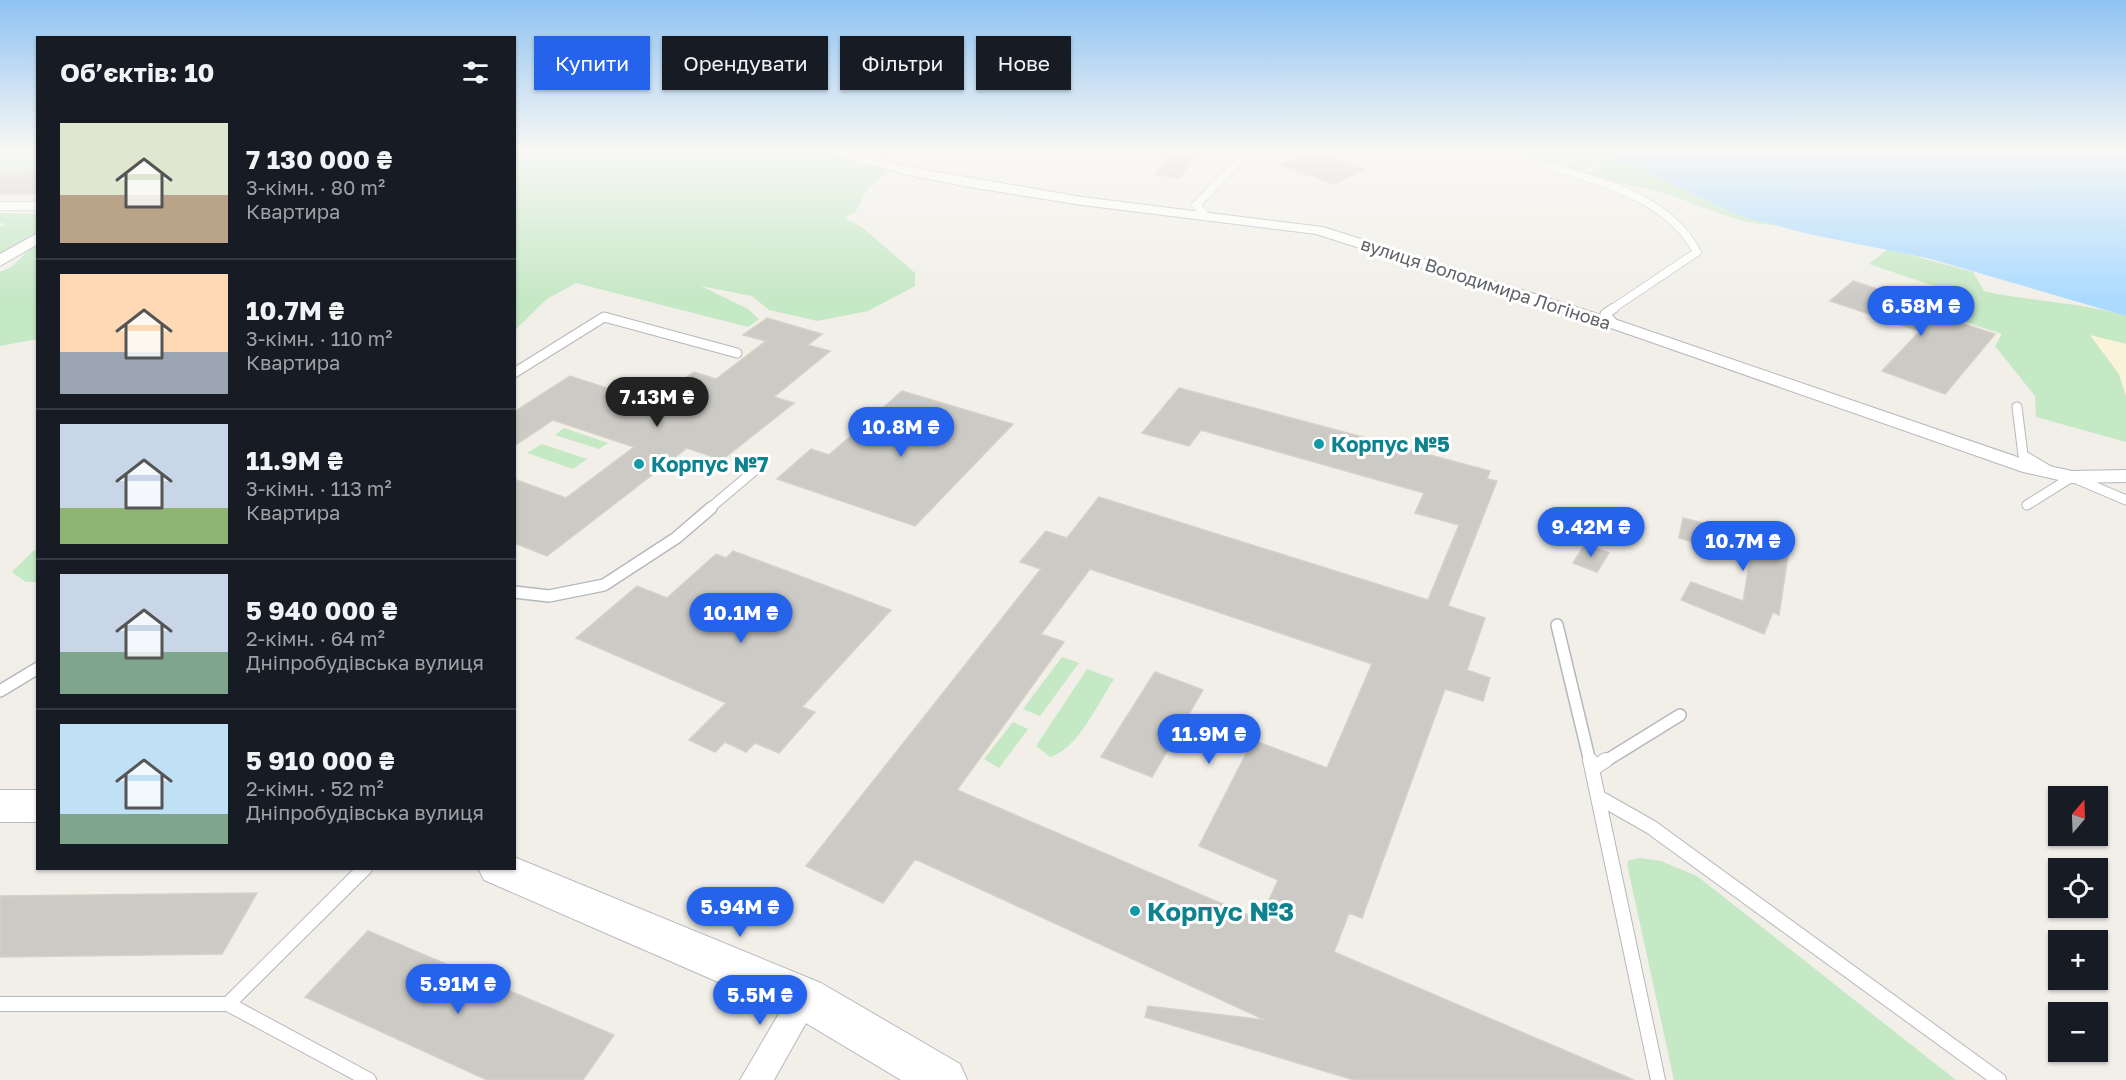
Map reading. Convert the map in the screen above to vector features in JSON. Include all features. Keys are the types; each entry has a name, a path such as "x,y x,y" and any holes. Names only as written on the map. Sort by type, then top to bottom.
{"street":[{"name":"вулиця Володимира Логінова","path":"1087,200 1318,231 1614,324 2030,468 2072,477 2126,476"},
{"path":"0,261 36,238"},
{"path":"0,806 36,806"},
{"path":"503,870 805,998 944,1080"},
{"path":"756,1080 805,998"}],"lane":[{"path":"1200,200 1196,205 1205,215"},
{"path":"1614,324 1605,314 1697,252 1692,237 1663,211 1640,200"},
{"path":"0,206 36,206"},
{"path":"516,373 604,317 737,352"},
{"path":"2017,407 2023,454 2053,473"},
{"path":"516,592 549,596 604,585 676,538 754,471"},
{"path":"2027,505 2072,477 2126,500"},
{"path":"1557,625 1592,768 1658,1080"},
{"path":"0,691 36,669"},
{"path":"1592,768 1680,715"},
{"path":"1598,797 1651,827 1999,1080"},
{"path":"228,1004 363,870"},
{"path":"0,1004 228,1004 369,1080"}],"green space":[{"path":"516,200 862,200 856,211 845,218 863,228 915,273 915,286 868,311 817,321 769,310 752,296 701,286 748,309 759,319 748,327 576,283 547,299 516,329"},
{"path":"1684,200 1707,200 1779,225 1747,222"},
{"path":"0,213 36,214 36,234 0,258 0,227 6,224 0,223"},
{"path":"36,244 36,339 0,346 0,272 11,267"},
{"path":"1888,249 1973,272 1984,291 2109,311 2126,316 2126,344 2091,336 2119,374 2126,396 2126,442 2036,417 2035,396 1995,346 2002,334 1965,322 1970,317 1940,307 1943,289 1869,264"},
{"path":"564,428 608,443 599,449 555,435"},
{"path":"542,444 587,459 573,469 527,453"},
{"path":"36,550 36,582 26,582 12,572"},
{"path":"1062,657 1079,663 1040,716 1023,709"},
{"path":"1087,669 1114,679 1070,745 1050,757 1036,746"},
{"path":"1013,722 1028,729 999,768 984,759"},
{"path":"1640,858 1661,861 1697,876 1956,1080 1674,1080 1627,864 1629,860"}],"sand":[{"path":"2090,335 2126,344 2126,396 2119,374"}],"water":[{"path":"1707,200 2126,200 2126,316 1931,259 1809,234 1735,214"}],"building":[{"path":"1853,281 1963,317 1958,322 1995,334 1945,394 1882,371 1920,331 1830,301"},
{"path":"767,318 822,334 808,345 830,351 774,397 794,403 722,460 687,448 547,556 516,544 516,480 566,498 634,447 553,420 516,445 516,411 570,376 650,402 694,372 716,379 766,341 743,335"},
{"path":"1179,388 1490,471 1487,479 1497,481 1448,606 1485,618 1467,670 1490,678 1483,701 1445,689 1362,918 1349,913 1334,952 1634,1080 1354,1080 1145,1017 1148,1006 1265,1020 915,859 883,903 806,866 1041,569 1020,562 1046,531 1067,538 1099,497 1428,600 1459,525 1415,513 1424,493 1201,430 1189,446 1142,433","holes":["1090,569 1372,664 1327,768 1253,740 1199,846 1278,880 1260,920 957,790 1064,642 1041,634"]},
{"path":"902,391 1013,424 915,526 777,479 811,449 829,455"},
{"path":"1683,518 1739,532 1740,522 1791,536 1779,615 1773,612 1764,634 1681,600 1691,582 1743,601 1750,559 1679,538"},
{"path":"1585,544 1609,553 1597,572 1573,563"},
{"path":"733,551 891,610 802,707 815,712 779,753 755,743 746,752 725,742 715,752 689,740 726,703 576,638 637,586 667,598 716,554 726,558"},
{"path":"1155,672 1203,690 1152,777 1101,757"},
{"path":"257,893 222,954 0,957 0,896"},
{"path":"368,931 614,1035 583,1080 487,1080 305,997"}],"place":[{"name":"Корпус №5","path":"1319,444"},
{"name":"Корпус №7","path":"639,464"},
{"name":"Корпус №3","path":"1135,911"}]}
